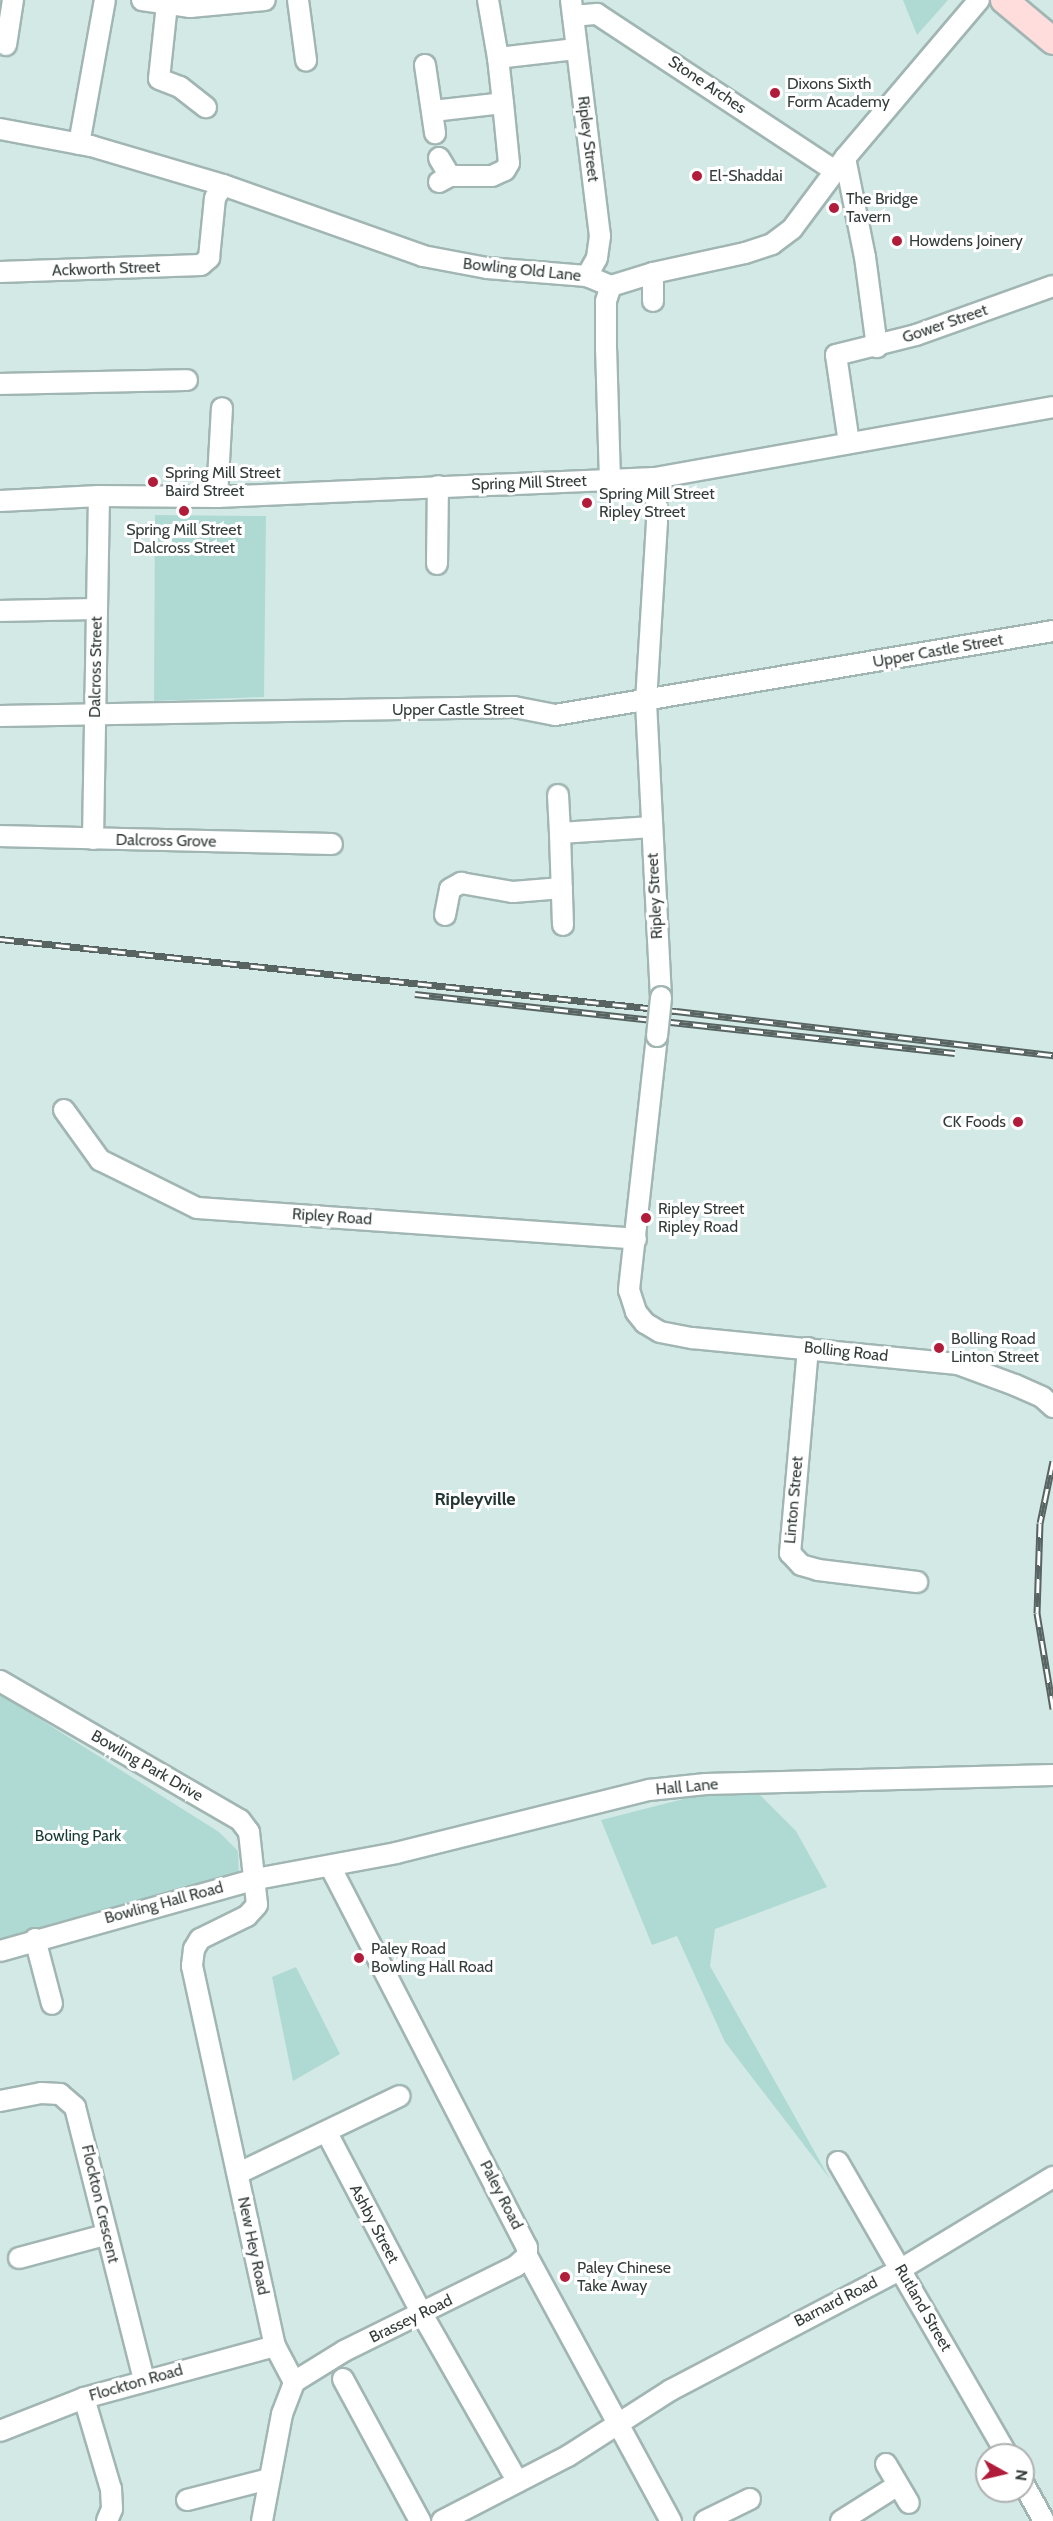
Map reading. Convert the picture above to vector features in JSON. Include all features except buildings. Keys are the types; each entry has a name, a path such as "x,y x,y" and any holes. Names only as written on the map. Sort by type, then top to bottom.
{"main road":[{"path":"1004,0 1053,41"},
{"path":"1028,0 1053,22"}],"street":[{"path":"6,45 13,0"},
{"path":"79,144 105,0"},
{"path":"142,0 190,7 259,0"},
{"path":"298,0 306,60"},
{"path":"439,158 444,179 492,176 505,170 509,163 498,58 488,0"},
{"path":"610,481 606,301 612,286 653,273 713,263 772,244 792,229 840,164 979,0"},
{"path":"167,4 159,79 180,87 206,107"},
{"name":"Stone Arches","path":"572,8 597,14 840,164"},
{"name":"Ripley Street","path":"572,8 600,236 597,258 588,276"},
{"path":"498,58 576,49"},
{"path":"425,65 435,133"},
{"path":"433,111 503,103"},
{"name":"Bowling Old Lane","path":"0,129 79,144 223,185 423,256 487,268 588,276 612,286"},
{"path":"840,164 866,257 878,347"},
{"name":"Ackworth Street","path":"0,272 201,265 209,258 215,198 223,185"},
{"path":"653,273 653,301"},
{"name":"Gower Street","path":"849,443 836,355 878,347 1053,286"},
{"path":"0,384 187,380"},
{"name":"Spring Mill Street","path":"0,501 99,496 218,497 655,478 1053,407"},
{"path":"218,497 222,408"},
{"name":"Ripley Street","path":"636,1312 629,1290 661,997 646,702 657,522 655,478"},
{"path":"437,564 438,486"},
{"name":"Dalcross Street","path":"93,839 99,496"},
{"path":"0,611 97,609"},
{"name":"Upper Castle Street","path":"0,716 514,707 555,715 646,702 1053,631"},
{"path":"558,795 563,925"},
{"path":"560,833 652,828"},
{"name":"Dalcross Grove","path":"0,836 332,844"},
{"path":"445,915 450,889 461,883 513,892 562,888"},
{"name":"Ripley Road","path":"64,1110 100,1160 197,1208 636,1239"},
{"name":"Bolling Road","path":"636,1312 660,1332 958,1364 1015,1384 1042,1397 1053,1407"},
{"name":"Linton Street","path":"807,1348 790,1553 801,1565 818,1570 917,1582"},
{"name":"Bowling Park Drive","path":"0,1681 240,1820 249,1832 256,1879 256,1905 247,1916 200,1939 194,1949 192,1966"},
{"name":"Hall Lane","path":"331,1868 649,1790 706,1784 1053,1775"},
{"name":"Bowling Hall Road","path":"0,1951 35,1939 256,1879 331,1868"},
{"name":"Paley Road","path":"331,1868 527,2247 527,2256 671,2521"},
{"path":"35,1939 52,2004"},
{"name":"New Hey Road","path":"192,1966 223,2117 239,2173 275,2346 294,2382"},
{"name":"Flockton Crescent","path":"0,2101 40,2093 60,2094 75,2106 105,2235 144,2379"},
{"path":"239,2173 400,2097"},
{"name":"Ashby Street","path":"327,2133 422,2314 518,2482"},
{"name":"Rutland Street","path":"838,2162 1000,2443"},
{"name":"Barnard Road","path":"442,2521 518,2482 618,2424 671,2390 901,2269 1053,2177"},
{"path":"20,2258 105,2235"},
{"name":"Brassey Road","path":"294,2382 344,2350 422,2314 516,2266 527,2256"},
{"name":"Flockton Road","path":"0,2431 84,2398 144,2379 275,2346"},
{"path":"343,2379 420,2521"},
{"path":"261,2521 282,2414 294,2382"},
{"path":"84,2398 111,2489 112,2509 107,2521"},
{"path":"886,2464 909,2503"},
{"path":"187,2500 268,2479"},
{"path":"841,2521 898,2485"},
{"path":"705,2521 750,2499"},
{"path":"1034,2503 1044,2521"}],"green space":[{"path":"903,0 948,0 917,35"},
{"path":"155,515 266,516 264,697 154,701"},
{"name":"Bowling Park","path":"0,1694 219,1832 238,1851 239,1878 54,1923 0,1941"},
{"path":"707,1793 759,1794 796,1831 827,1887 715,1929 710,1966 830,2179 725,2042 677,1936 652,1945 601,1820"},
{"path":"296,1967 340,2054 293,2081 272,1977"}],"railway":[{"path":"0,939 676,1011 1053,1055"},
{"path":"415,994 955,1053"},
{"path":"1053,1461 1040,1523 1037,1613 1053,1709"}],"place":[{"name":"Dixons Sixth Form Academy","path":"775,93"},
{"name":"El-Shaddai","path":"697,176"},
{"name":"The Bridge Tavern","path":"834,208"},
{"name":"Howdens Joinery","path":"897,241"},
{"name":"Spring Mill Street Baird Street","path":"153,482"},
{"name":"Spring Mill Street Ripley Street","path":"587,503"},
{"name":"Spring Mill Street Dalcross Street","path":"184,511"},
{"name":"CK Foods","path":"1018,1122"},
{"name":"Ripley Street Ripley Road","path":"646,1218"},
{"name":"Bolling Road Linton Street","path":"939,1348"},
{"name":"Paley Road Bowling Hall Road","path":"359,1958"},
{"name":"Paley Chinese Take Away","path":"565,2277"}],"district":[{"name":"Ripleyville","path":"475,1499"}]}
